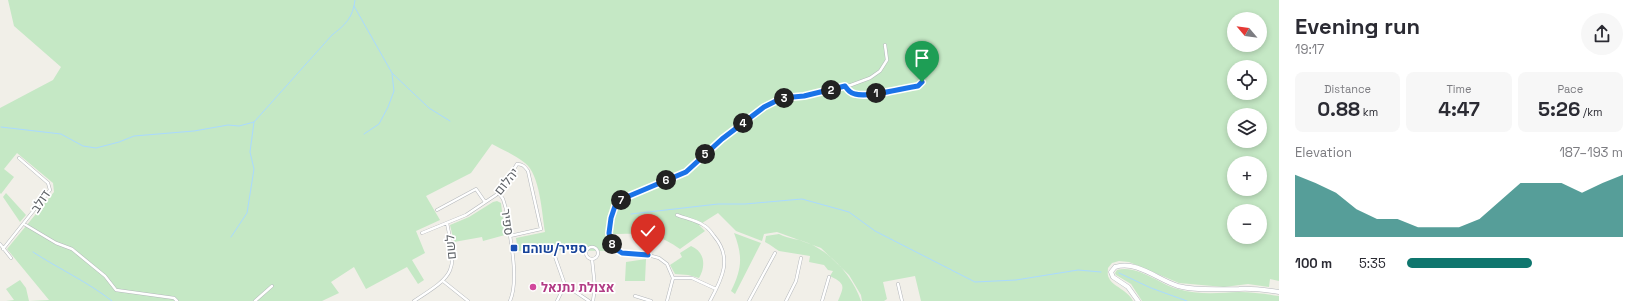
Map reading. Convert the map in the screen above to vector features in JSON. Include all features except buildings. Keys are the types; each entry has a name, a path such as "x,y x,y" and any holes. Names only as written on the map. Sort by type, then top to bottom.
{"main road":[{"path":"1138,301 1128,287 1113,277 1111,272 1115,267 1123,266 1138,268 1173,284 1186,287 1203,289 1253,289 1279,292"}],"street":[{"path":"668,301 673,278 669,267 659,258 648,255 622,253 611,244 609,233 612,212 622,199 686,172 722,139 764,107 782,98 804,96 870,78 880,70 887,60 885,45"},
{"path":"845,86 848,91 854,94 868,94 918,86 926,76 925,65"},
{"name":"דולב","path":"3,249 50,190 50,186 45,180 19,158"},
{"name":"יהלום","path":"422,233 466,215 485,202 498,192 517,164 524,166 531,181 541,229 510,236"},
{"path":"437,210 476,189 485,202"},
{"name":"ספיר","path":"498,192 505,203 510,236 515,282 510,301"},
{"path":"678,215 702,224 719,242 724,255 725,265 710,301"},
{"name":"לשם","path":"414,301 443,281 449,273 453,262 452,247 447,223"},
{"path":"24,224 56,243 72,249 105,276 116,290 174,298 177,301"},
{"path":"0,244 11,258"},
{"path":"591,247 596,249 598,253 596,257 592,259 587,256 586,252 588,248 591,247"},
{"path":"553,251 565,285 589,301"},
{"path":"749,301 775,253"},
{"path":"786,301 796,281 801,258"},
{"path":"592,259 595,287 593,301"},
{"path":"822,301 829,277"},
{"path":"673,278 692,278 716,289"},
{"path":"443,281 468,301"},
{"path":"898,284 902,301"},
{"path":"558,301 565,285"},
{"path":"255,301 272,286"},
{"path":"635,296 651,301"}],"green space":[{"path":"8,0 1279,0 1279,281 1270,279 1269,287 1248,284 1224,287 1179,283 1129,262 1119,261 1112,263 1108,268 1108,277 1113,283 1128,294 1133,301 921,301 915,276 883,282 887,299 884,301 862,301 861,295 849,275 821,248 777,232 764,234 762,241 736,231 718,213 699,225 705,231 680,249 662,239 645,234 607,234 610,251 518,251 516,238 545,232 540,195 530,168 513,155 492,144 471,173 426,196 440,220 416,231 425,253 412,260 424,280 418,284 407,267 366,289 354,267 331,282 339,293 322,301 29,301 49,300 7,249 54,192 53,183 17,153 4,169 14,177 1,194 0,193 0,108 53,80 61,67 14,26"},
{"path":"6,193 26,215 20,222 3,197"},
{"path":"497,201 501,203 505,235 483,241 482,237 454,242 450,225 469,217"},
{"path":"734,233 761,243 735,294 731,291 739,269 740,256"},
{"path":"779,234 817,247 833,259 853,283 861,301 838,301 842,292 842,286 839,281 830,276 833,271 828,270 824,265 809,262 810,256 779,251 765,242 766,236"},
{"path":"691,246 699,252 703,260 703,269 699,278 675,274 670,265 682,257 680,253"},
{"path":"646,259 645,281 625,281 626,262"},
{"path":"1125,269 1140,272 1171,287 1185,291 1208,293 1259,293 1279,296 1279,301 1142,301 1131,284 1116,275 1115,273 1117,270"},
{"path":"20,280 26,288 29,301 6,301 14,300 6,289"}],"waterway":[{"path":"1,127 61,134 83,146 96,148 119,142 134,136 194,131 228,125 239,126 254,122 332,35 348,20 355,0"},
{"path":"354,6 392,73 429,108 450,121"},
{"path":"364,134 379,124 388,107 394,91 392,74"},
{"path":"231,237 247,213 254,169 250,152 254,122"},
{"path":"631,214 718,204 745,204 802,199 849,212 875,231 975,282 1016,280 1078,270 1101,272"},
{"path":"33,252 112,301"},
{"path":"1119,273 1151,288 1187,301"}],"place":[{"name":"ספיר/שוהם","path":"514,248"},
{"name":"אצולת נתנאל","path":"533,287"}],"route":[{"path":"648,255 622,253 617,251 611,244 609,233 612,212 615,206 622,199 634,193 686,172 722,139 764,107 782,98 804,96 845,86 848,91 854,94 868,94 918,86 922,82"}]}
